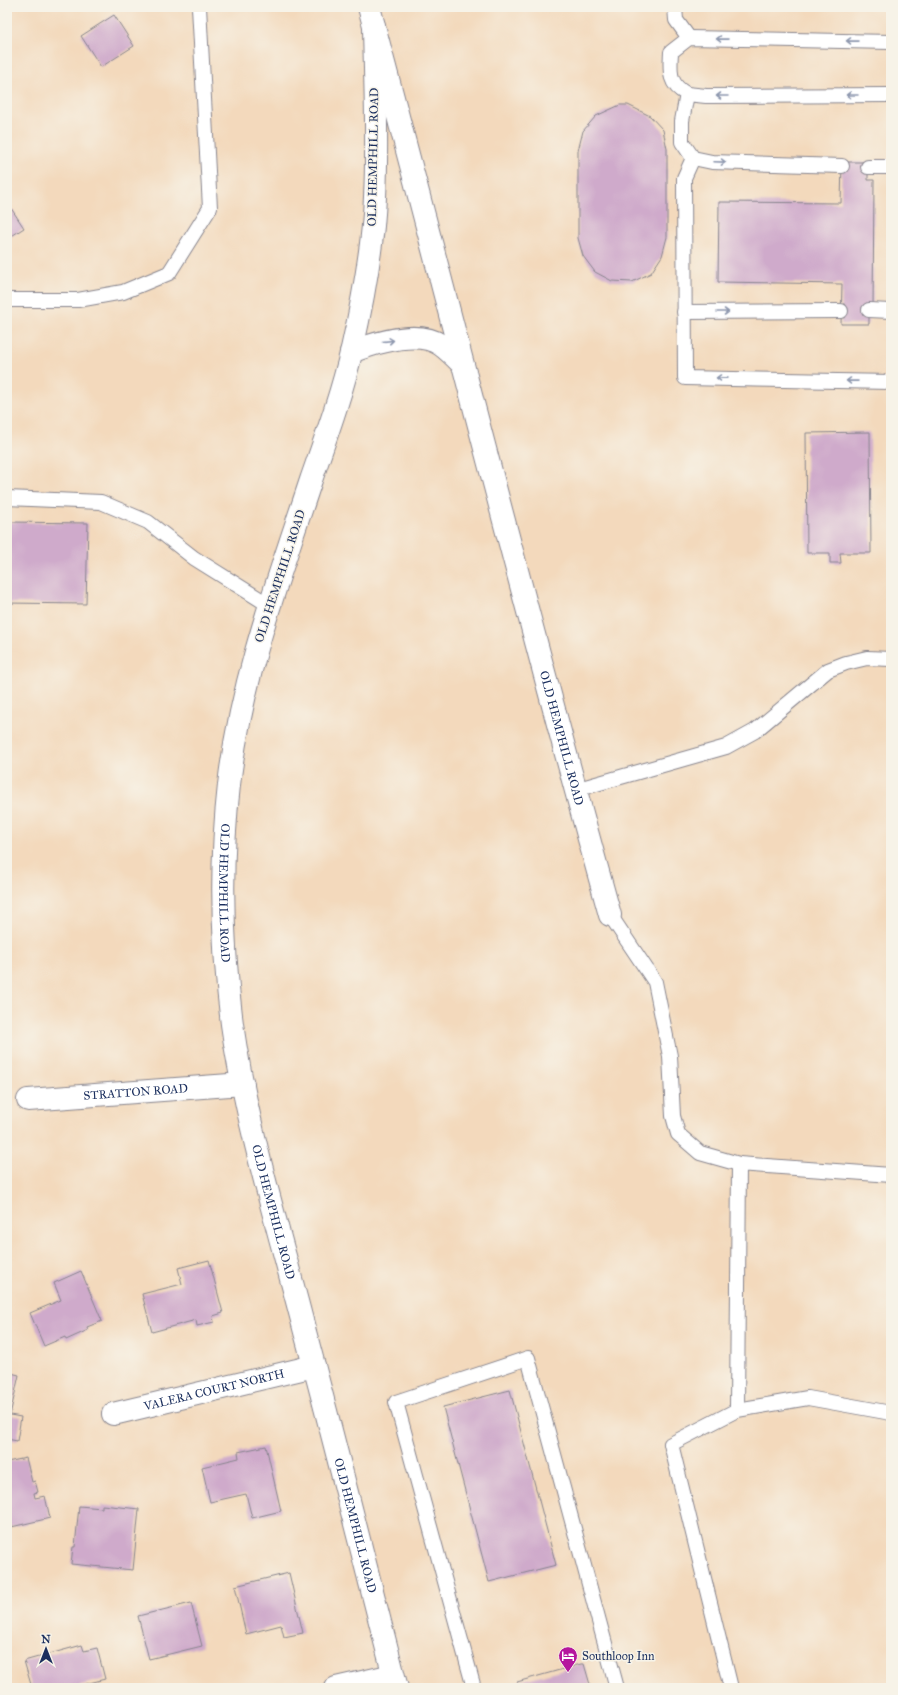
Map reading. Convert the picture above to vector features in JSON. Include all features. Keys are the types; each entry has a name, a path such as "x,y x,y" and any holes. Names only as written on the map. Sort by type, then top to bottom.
{"street":[{"name":"OLD HEMPHILL ROAD","path":"371,16 375,197 370,248 351,352 333,418 252,662 238,723 229,783 225,838 223,902 232,1025 243,1084 256,1142 395,1682"},
{"name":"OLD HEMPHILL ROAD","path":"371,16 575,790 610,915"},
{"path":"351,352 380,342 418,338 440,344 462,363"},
{"name":"STRATTON ROAD","path":"28,1100 243,1084"},
{"name":"VALERA COURT NORTH","path":"113,1414 314,1366"},
{"path":"336,1688 395,1682"}],"lane":[{"path":"7,300 78,300 123,292 169,273 210,208 199,7"},
{"path":"675,7 676,20 688,38"},
{"path":"891,42 688,38 671,52 670,72 678,90 687,94 706,96 891,95"},
{"path":"687,94 682,121 682,142 693,158 712,162 842,166"},
{"path":"693,158 684,178 685,378 891,382"},
{"path":"868,167 891,166"},
{"path":"869,310 891,310"},
{"path":"684,312 841,311"},
{"path":"7,498 101,502 148,522 194,558 270,605"},
{"path":"575,790 726,747 755,731 828,670 846,663 867,658 891,659"},
{"path":"610,915 655,982 670,1056 673,1116 678,1134 700,1153 739,1164 891,1175"},
{"path":"737,1410 739,1164"},
{"path":"474,1688 396,1402 528,1358 618,1688"},
{"path":"731,1688 671,1444 737,1410 808,1398 891,1413"}],"building":[{"path":"114,15 134,46 101,67 81,36"},
{"path":"620,105 628,105 650,116 663,130 667,149 667,237 662,256 651,273 632,282 612,281 595,272 583,256 578,238 578,151 583,131 596,116"},
{"path":"842,162 868,162 868,180 874,180 873,308 869,308 869,324 841,324 842,284 718,282 719,202 841,203"},
{"path":"7,202 24,228 7,239"},
{"path":"870,432 871,553 840,553 841,563 830,563 830,553 807,553 806,433"},
{"path":"7,522 88,523 86,604 7,603"},
{"path":"209,1260 223,1313 213,1316 214,1322 197,1326 196,1320 152,1332 142,1294 182,1284 178,1268"},
{"path":"81,1271 102,1321 87,1327 88,1330 66,1340 65,1337 44,1346 30,1313 61,1300 54,1283"},
{"path":"7,1372 19,1375 10,1415 21,1417 17,1441 7,1439"},
{"path":"510,1390 556,1565 489,1582 443,1407"},
{"path":"266,1446 281,1511 252,1518 246,1494 210,1502 202,1467 239,1458 238,1452"},
{"path":"26,1458 32,1482 35,1481 38,1492 34,1493 35,1498 45,1496 50,1518 7,1528 7,1462"},
{"path":"102,1505 139,1509 133,1570 71,1564 73,1547 75,1547 79,1506 102,1508"},
{"path":"289,1573 303,1633 284,1637 281,1625 246,1634 235,1586"},
{"path":"191,1603 202,1646 149,1659 138,1616"},
{"path":"82,1645 84,1651 97,1648 105,1679 70,1688 32,1688 24,1661"},
{"name":"Southloop Inn","path":"584,1664 591,1688 518,1688 517,1682"}],"place":[{"name":"Southloop Inn","path":"568,1673"}]}
